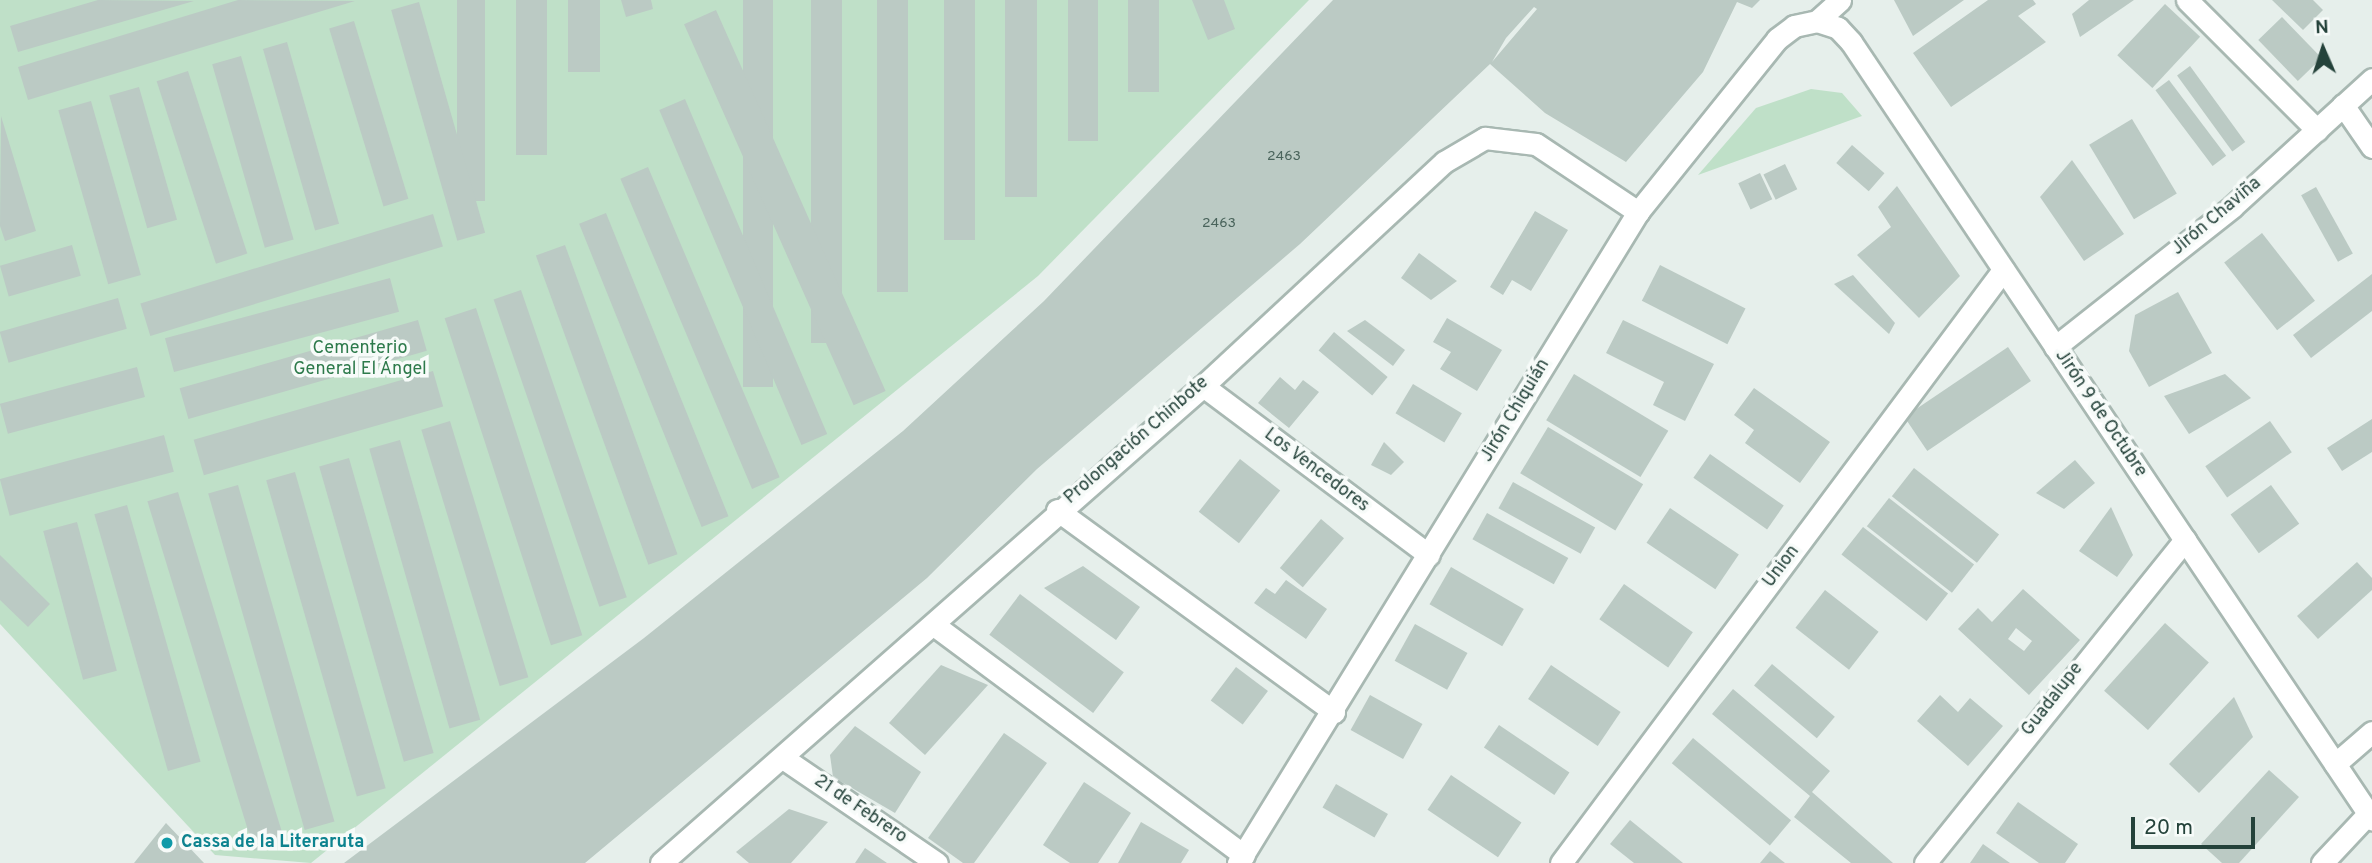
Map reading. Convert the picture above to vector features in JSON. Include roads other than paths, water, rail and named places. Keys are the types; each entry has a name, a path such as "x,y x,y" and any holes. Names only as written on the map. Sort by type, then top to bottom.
{"street":[{"name":"Jirón Chiquián","path":"1241,859 1334,712 1638,212 1777,39 1817,21 1840,0"},
{"path":"2187,0 2317,130"},
{"name":"Jirón 9 de Octubre","path":"1817,21 1838,28 1851,42 2370,816"},
{"name":"Jirón Chaviña","path":"2055,347 2232,207 2372,79"},
{"path":"2343,105 2372,147"},
{"name":"Prolongación Chinbote","path":"661,863 934,625 1057,510 1203,386 1444,162 1485,138 1536,144 1638,212"},
{"name":"Union","path":"1561,863 2004,270"},
{"name":"Los Vencedores","path":"1203,386 1429,555"},
{"path":"1057,510 1334,712"},
{"name":"Guadalupe","path":"1924,863 2185,540"},
{"path":"934,625 1241,859"},
{"path":"2335,764 2372,732"},
{"name":"21 de Febrero","path":"783,758 937,863"},
{"path":"2322,863 2370,816"}],"place":[{"name":"Cassa de la Literaruta","path":"167,843"}],"park label":[{"name":"Cementerio General El Ángel","path":"360,360"}]}
